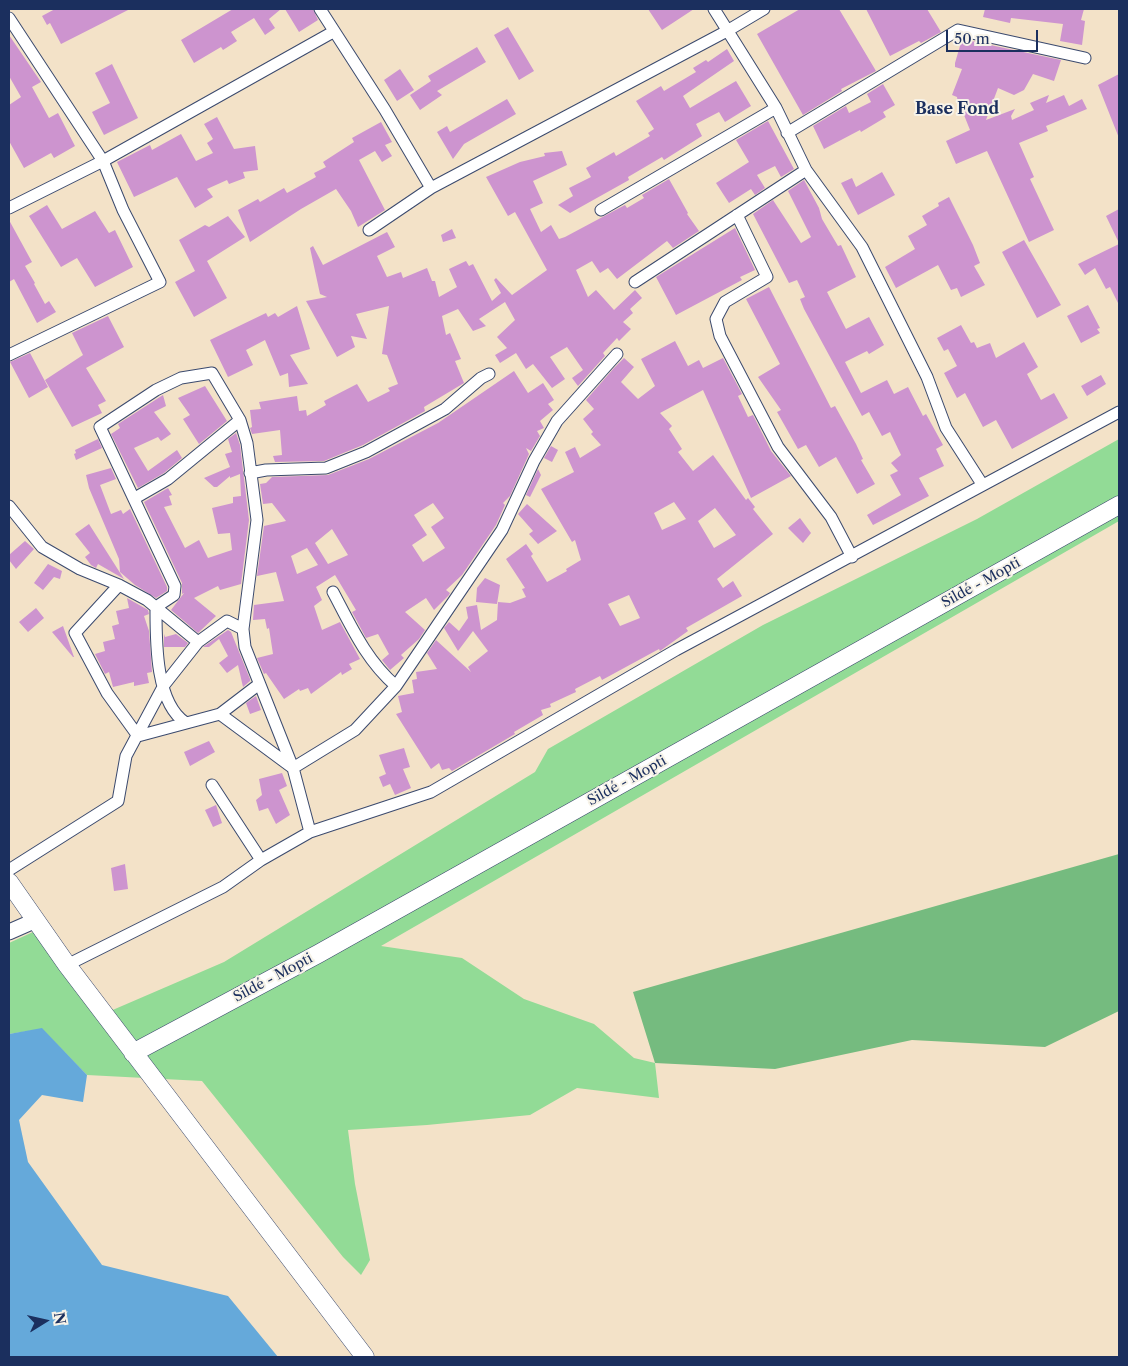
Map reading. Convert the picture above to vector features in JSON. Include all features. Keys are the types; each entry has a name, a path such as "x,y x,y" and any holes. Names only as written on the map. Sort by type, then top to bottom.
{"main road":[{"name":"Sildé - Mopti","path":"133,1053 318,954 1119,505"},
{"path":"9,882 34,921 365,1357"},
{"path":"9,932 34,921"}],"street":[{"path":"320,9 333,32 385,110 431,188"},
{"path":"714,9 776,108 806,170 862,247 927,377 946,428 982,484"},
{"path":"369,230 431,188 727,31 764,9"},
{"path":"9,18 104,162 123,210 160,282 9,354"},
{"path":"788,133 958,30 1085,58"},
{"path":"9,208 104,162 333,32"},
{"path":"601,210 776,108"},
{"path":"636,282 806,170"},
{"path":"736,215 767,277 725,302 716,319 720,336 778,447 831,517 852,557"},
{"path":"293,768 356,730 396,686 502,530 534,461 557,421 617,354"},
{"path":"156,607 174,595 175,586 100,427 156,390 181,378 212,373 240,420 247,443 257,520 243,628 245,647 258,684 293,768 310,832"},
{"path":"250,473 266,470 326,468 366,452 445,409 481,378 489,374"},
{"path":"67,965 223,887 261,860 310,832 431,792 676,650 1119,412"},
{"path":"135,498 168,479 240,420"},
{"path":"9,506 42,547 80,569 120,585 156,607 198,642"},
{"path":"120,585 74,633 107,693 138,736"},
{"path":"333,592 364,650 380,672 396,686"},
{"path":"156,607 156,655 172,710 176,717 186,723"},
{"path":"9,870 118,802 126,756 164,685 198,642 227,621 243,628"},
{"path":"138,736 220,714 258,684"},
{"path":"220,714 293,768"},
{"path":"212,785 261,860"}],"green space":[{"path":"1119,439 1119,521 381,946 462,958 524,999 594,1024 634,1058 655,1063 659,1098 577,1088 530,1115 427,1125 348,1130 355,1184 370,1260 361,1275 343,1257 202,1081 87,1075 42,1029 9,1034 9,943 44,927 108,1012 224,962 535,772 548,749 763,625 977,519"},
{"path":"1119,854 1119,1011 1045,1047 912,1040 775,1069 655,1063 633,992"}],"water":[{"path":"42,1028 87,1075 83,1102 42,1095 19,1120 28,1162 102,1265 228,1296 278,1357 9,1357 9,1034"}],"building":[{"path":"55,9 130,9 61,44 50,23 47,25 42,16"},
{"path":"233,9 281,9 269,19 275,28 265,35 254,18 231,32 237,41 223,50 221,47 194,63 181,40"},
{"path":"285,9 313,9 318,20 299,32"},
{"path":"648,9 694,9 662,30"},
{"path":"800,9 839,9 876,71 841,89 842,91 803,115 757,34"},
{"path":"866,9 927,9 941,32 890,56"},
{"path":"985,9 1084,9 1081,20 1085,21 1082,45 1060,41 1063,24 1011,18 1010,23 983,17"},
{"path":"508,27 534,71 519,80 494,35"},
{"path":"9,35 41,82 32,87 49,118 58,113 75,146 54,158 51,153 24,168 9,141 9,105 21,97 9,76"},
{"path":"962,39 1061,60 1054,81 1033,74 1024,90 1014,95 998,88 986,120 1015,109 1011,116 1012,120 1034,110 1030,103 1049,95 1046,103 1064,95 1069,106 1082,99 1087,109 1046,126 1048,131 1019,143 1034,177 1030,179 1054,230 1029,242 987,151 956,164 946,141 970,130 964,115 960,115 957,97 952,95 962,69 955,67 955,63"},
{"path":"477,47 486,62 437,91 442,95 420,110 410,95 431,81 428,76"},
{"path":"727,49 734,61 683,96 690,108 736,81 751,106 725,122 719,112 696,124 702,136 664,160 662,157 628,177 629,180 570,213 558,205 573,196 569,188 591,177 586,168 614,152 616,156 650,136 648,133 654,129 636,101 661,86 664,91 696,72 693,68 706,60 708,62"},
{"path":"112,64 138,118 104,135 92,112 110,103 95,73"},
{"path":"400,69 414,90 397,101 384,80"},
{"path":"1119,74 1119,138 1098,85"},
{"path":"883,84 895,105 883,112 886,117 861,132 860,130 824,149 813,126 846,106 849,113 871,102 867,94"},
{"path":"507,99 516,114 464,144 453,159 437,132 447,126 450,132"},
{"path":"217,117 234,149 255,146 258,170 243,172 245,178 229,184 227,180 207,189 213,197 195,208 177,177 134,197 117,162 150,145 152,150 181,134 196,161 213,153 207,143 213,139 204,124"},
{"path":"768,121 794,169 781,177 775,166 757,175 765,188 755,195 751,189 729,203 716,183 749,162 736,140"},
{"path":"381,122 392,142 385,145 392,156 382,162 375,151 359,160 385,210 358,227 351,211 336,189 250,242 238,210 258,199 260,202 284,188 287,193 316,177 314,173 326,167 323,162 354,142 352,138"},
{"path":"562,151 567,165 533,181 543,203 530,209 541,232 551,225 559,239 565,237 625,205 627,208 644,198 642,195 669,179 687,214 699,231 673,248 667,241 617,279 608,268 600,273 592,261 576,270 588,297 596,290 614,310 635,290 642,298 630,309 633,313 623,322 631,329 619,341 617,338 603,353 605,356 578,386 572,378 583,370 567,347 550,357 565,379 552,388 533,364 526,369 516,353 500,363 495,355 507,348 497,337 515,320 505,302 479,319 486,326 473,331 458,309 442,316 446,335 450,333 461,359 455,361 464,383 424,407 425,411 363,445 324,461 275,462 273,456 282,455 280,430 252,434 250,428 252,427 250,410 261,409 259,402 297,396 299,411 306,410 307,416 326,405 324,401 357,384 368,402 390,391 388,388 398,384 387,355 382,354 389,306 356,314 367,339 351,336 355,347 337,357 306,301 327,297 320,294 310,248 313,246 323,265 387,232 395,247 377,256 387,277 401,272 403,278 427,268 432,281 435,281 439,297 457,287 449,269 466,261 469,266 473,264 492,301 501,293 494,280 496,278 512,295 547,270 515,212 508,216 486,177 520,162 545,156 544,153"},
{"path":"882,172 895,195 858,215 841,183 852,178 856,187"},
{"path":"804,180 819,208 822,219 838,246 841,245 856,277 827,292 846,329 869,317 884,345 869,354 867,351 845,362 861,393 887,380 894,394 908,387 923,416 926,414 943,445 936,449 944,466 919,478 929,496 873,525 867,515 901,495 890,475 898,471 891,463 901,455 890,432 882,436 869,412 862,416 804,309 800,299 805,297 797,280 789,283 753,214 773,200 801,243 811,237 788,191"},
{"path":"949,197 973,245 980,263 974,266 985,285 961,297 957,288 951,290 938,265 896,288 885,267 915,249 908,236 927,225 922,216 939,206 938,203"},
{"path":"47,205 62,229 95,211 109,233 115,230 133,267 95,287 77,258 61,267 29,216"},
{"path":"1119,209 1119,243 1106,216"},
{"path":"228,216 245,237 207,261 227,298 194,317 175,282 195,271 179,240 205,225 209,227"},
{"path":"9,220 32,262 25,266 34,284 45,304 49,301 56,312 37,323 14,279 9,282"},
{"path":"735,228 755,270 740,277 742,280 676,315 656,277"},
{"path":"452,229 456,238 443,242 441,235"},
{"path":"1024,240 1061,305 1037,318 1002,252"},
{"path":"1119,244 1119,305 1110,287 1106,289 1095,268 1085,275 1078,264"},
{"path":"769,287 831,408 835,406 856,444 863,459 861,460 875,484 857,494 836,457 819,467 806,445 798,449 777,412 781,410 758,377 780,364 746,299"},
{"path":"1088,305 1100,328 1097,329 1100,333 1081,343 1067,316"},
{"path":"297,306 310,349 290,355 308,384 289,387 288,373 280,376 265,340 246,350 253,365 228,377 210,340 266,313 268,317 275,313 278,317"},
{"path":"108,316 124,347 86,368 106,401 98,405 102,413 72,427 45,380 83,355 72,333"},
{"path":"961,325 971,343 974,342 977,348 990,343 996,358 1024,342 1038,367 1027,374 1041,400 1054,393 1068,418 1012,449 996,420 983,427 965,393 957,398 944,373 957,366 948,349 944,351 937,338"},
{"path":"675,341 688,366 699,360 703,368 723,358 742,394 738,396 748,417 753,415 771,451 791,476 751,498 703,390 660,413 672,426 669,429 682,449 678,452 693,471 713,455 746,500 748,498 755,507 753,509 773,534 717,579 723,588 733,581 742,596 686,628 688,631 660,651 659,649 602,680 600,676 575,689 576,692 550,704 551,707 541,710 543,715 514,732 515,734 452,771 449,768 442,770 439,763 431,769 396,714 402,712 398,696 414,693 412,680 417,679 416,672 437,669 427,653 436,640 471,672 468,667 488,651 473,631 458,651 444,628 449,622 459,631 468,618 466,607 477,605 481,630 497,620 498,602 510,603 526,597 522,589 525,588 506,559 526,544 547,582 567,571 566,569 581,560 575,540 572,542 541,489 574,472 565,452 575,447 580,458 601,445 591,434 593,432 583,419 594,409 586,400 624,358 634,367 621,382 638,399 655,386 641,359","holes":["674,502 686,519 662,530 654,513","715,508 736,535 714,548 698,521","629,595 640,618 620,626 608,604"]},
{"path":"30,353 48,387 29,398 10,362"},
{"path":"514,371 528,393 543,383 554,400 548,404 553,410 540,421 544,428 537,431 540,436 531,451 526,448 529,454 510,496 503,503 505,505 496,525 462,575 446,590 450,593 449,595 434,610 426,598 405,612 425,630 419,639 401,655 404,658 390,670 382,660 389,654 378,634 366,638 352,612 356,610 335,575 316,587 322,600 314,606 322,630 340,622 360,659 349,664 352,669 342,675 341,672 311,694 308,688 300,691 299,689 284,699 266,673 264,674 257,658 273,654 269,628 267,629 265,619 253,620 254,605 284,601 276,572 257,576 264,526 286,521 272,503 263,504 260,484 266,483 272,477 328,475 369,459 438,423","holes":["433,503 444,518 431,527 445,548 423,562 412,545 427,535 414,515","332,529 348,555 328,564 315,543","307,548 318,565 297,574 291,556"]},
{"path":"1101,375 1106,384 1087,396 1081,386"},
{"path":"205,386 227,421 199,444 183,419 190,415 178,398"},
{"path":"163,395 166,406 154,412 171,434 161,441 158,437 134,448 148,471 177,450 182,458 164,473 138,488 111,434 120,428 118,424"},
{"path":"236,433 240,445 249,520 241,584 220,590 218,586 194,598 216,616 198,633 171,610 184,593 182,594 182,583 144,502 168,488 172,495 169,496 172,505 164,507 185,548 199,540 208,558 232,550 230,533 218,534 212,508 233,503 233,497 241,496 240,474 230,478 230,476 217,487 214,487 204,478 230,467 225,454 232,452 228,439"},
{"path":"98,439 102,448 76,460 75,450"},
{"path":"551,446 558,450 552,462 544,458"},
{"path":"111,468 116,479 100,485 111,514 121,510 123,514 130,509 167,587 167,591 156,598 135,585 120,572 119,559 89,488 86,475"},
{"path":"538,469 541,475 530,497 526,495"},
{"path":"527,504 557,531 538,544 529,534 533,531 518,514"},
{"path":"800,518 811,533 803,543 788,528"},
{"path":"89,524 124,579 98,564 96,568 85,557 90,553 75,534"},
{"path":"25,541 34,549 16,569 9,560 9,555"},
{"path":"48,564 62,571 60,579 54,577 43,590 34,583"},
{"path":"485,578 500,585 497,604 476,602 477,588"},
{"path":"127,598 148,610 149,614 144,616 149,631 152,672 147,673 149,683 134,686 134,682 113,687 109,672 105,674 95,654 105,651 103,642 115,639 112,626 119,624 116,611 129,608"},
{"path":"36,608 44,618 28,632 19,622"},
{"path":"63,626 74,657 52,632"},
{"path":"228,630 231,632 250,679 243,687 238,665 227,673 219,663 228,656 219,639 209,647 203,647"},
{"path":"164,634 165,637 176,634 188,643 185,647 164,647"},
{"path":"256,696 261,710 250,714 246,703"},
{"path":"209,741 215,752 190,766 184,752"},
{"path":"404,748 410,767 403,769 411,788 395,795 390,784 383,787 379,777 386,774 379,755"},
{"path":"282,773 287,786 279,790 290,815 276,824 268,808 259,811 256,800 262,795 259,779"},
{"path":"216,805 222,823 213,827 205,810"},
{"path":"125,864 128,889 114,891 111,868"}],"district":[{"name":"Base Fond","path":"957,109"}]}
